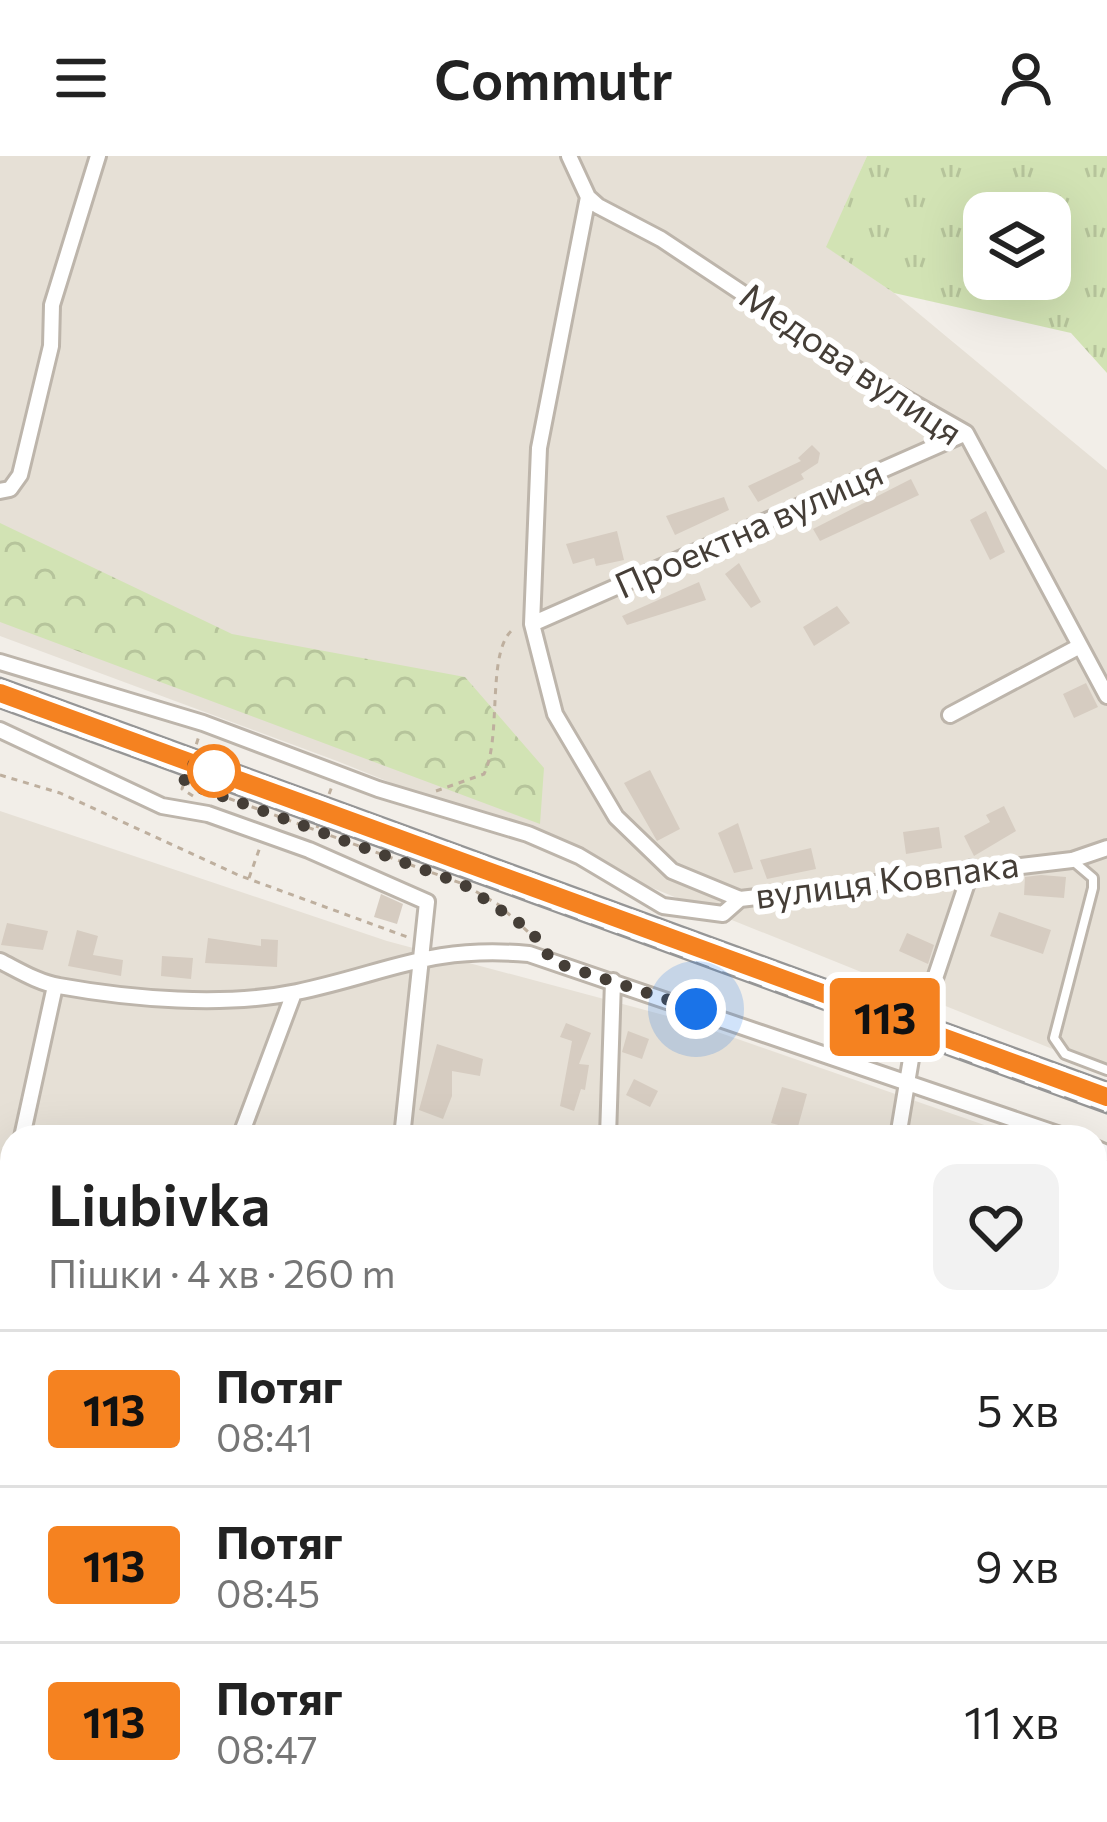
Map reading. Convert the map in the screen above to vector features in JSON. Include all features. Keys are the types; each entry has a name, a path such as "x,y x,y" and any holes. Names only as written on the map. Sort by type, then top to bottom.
{"street":[{"path":"0,490 10,489 20,475 51,346 52,305 98,156"},
{"path":"569,156 587,197"},
{"name":"Медова вулиця","path":"587,197 730,283 873,380 966,433 1107,696"},
{"name":"вулиця Ковпака","path":"587,197 539,448 532,624 555,714 616,817 672,871 740,898 1072,860 1107,848"},
{"name":"Проектна вулиця","path":"532,624 966,433"},
{"path":"950,715 1080,646"},
{"path":"0,662 203,723 412,799 528,834 579,856 663,906 723,914 740,898"},
{"path":"0,730 162,806 208,814 418,895 430,912 404,1125"},
{"path":"899,1125 904,1079 972,868"},
{"path":"0,961 55,986 196,998 294,993 426,949 480,950 553,962 613,981 1032,1125"},
{"path":"608,1125 613,981"},
{"path":"25,1125 55,986"},
{"path":"244,1125 294,993"}],"lane":[{"path":"1072,860 1093,878 1093,887 1054,1038 1064,1054 1107,1070"}],"path":[{"path":"412,799 484,773 493,756 498,651 509,629 532,624"},
{"path":"203,723 184,782 463,884 531,931 553,962"},
{"path":"316,831 337,773"},
{"path":"0,775 60,793 248,879 426,949"},
{"path":"248,879 264,834"}],"shaded area":[{"path":"0,156 867,156 827,247 894,293 1107,470 1107,1071 337,761 0,636"},
{"path":"0,811 387,941 686,1021 985,1125 0,1125"}],"green space":[{"path":"867,156 1107,156 1107,373 1071,333 894,293 826,247"},
{"path":"0,523 232,634 465,677 544,768 540,824 0,622"}],"building":[{"path":"812,445 820,453 818,463 801,474 804,479 758,502 748,486 801,461 798,458"},
{"path":"911,479 919,495 820,541 813,529"},
{"path":"724,497 729,510 675,535 666,516"},
{"path":"986,511 1005,552 990,560 970,520"},
{"path":"617,531 624,560 596,566 594,558 573,564 566,544"},
{"path":"739,563 761,602 751,608 725,574"},
{"path":"699,582 706,600 627,625 622,616"},
{"path":"837,606 850,623 814,646 803,627"},
{"path":"1086,683 1098,707 1074,718 1063,694"},
{"path":"650,770 680,829 657,841 624,783"},
{"path":"1004,806 1016,831 974,856 964,836 990,822 986,815"},
{"path":"738,823 753,869 734,873 718,833"},
{"path":"939,827 942,848 906,854 903,832"},
{"path":"811,848 816,869 767,879 760,860"},
{"path":"1025,877 1066,877 1064,898 1024,895"},
{"path":"381,894 403,904 397,924 374,917"},
{"path":"999,912 1051,930 1043,954 990,936"},
{"path":"7,923 48,931 43,950 1,945"},
{"path":"77,930 98,936 93,955 123,960 121,976 68,966"},
{"path":"907,933 934,945 928,964 899,951"},
{"path":"208,938 261,946 261,939 278,940 277,967 205,963"},
{"path":"162,956 193,958 191,979 161,976"},
{"path":"566,1023 591,1033 579,1064 589,1065 585,1090 581,1089 574,1111 560,1106 572,1041 560,1037"},
{"path":"628,1031 649,1039 642,1059 622,1052"},
{"path":"437,1044 483,1059 480,1076 452,1071 452,1096 443,1119 419,1110"},
{"path":"634,1079 658,1091 650,1107 626,1095"},
{"path":"782,1087 807,1094 798,1125 771,1123"}],"railway":[{"path":"0,681 1107,1085"},
{"path":"0,705 1107,1110"}],"train":[{"name":"113","path":"0,693 1107,1097"}],"route":[{"path":"214,771 190,763 184,782 463,884 500,905 531,931 553,962 696,1009"}]}
